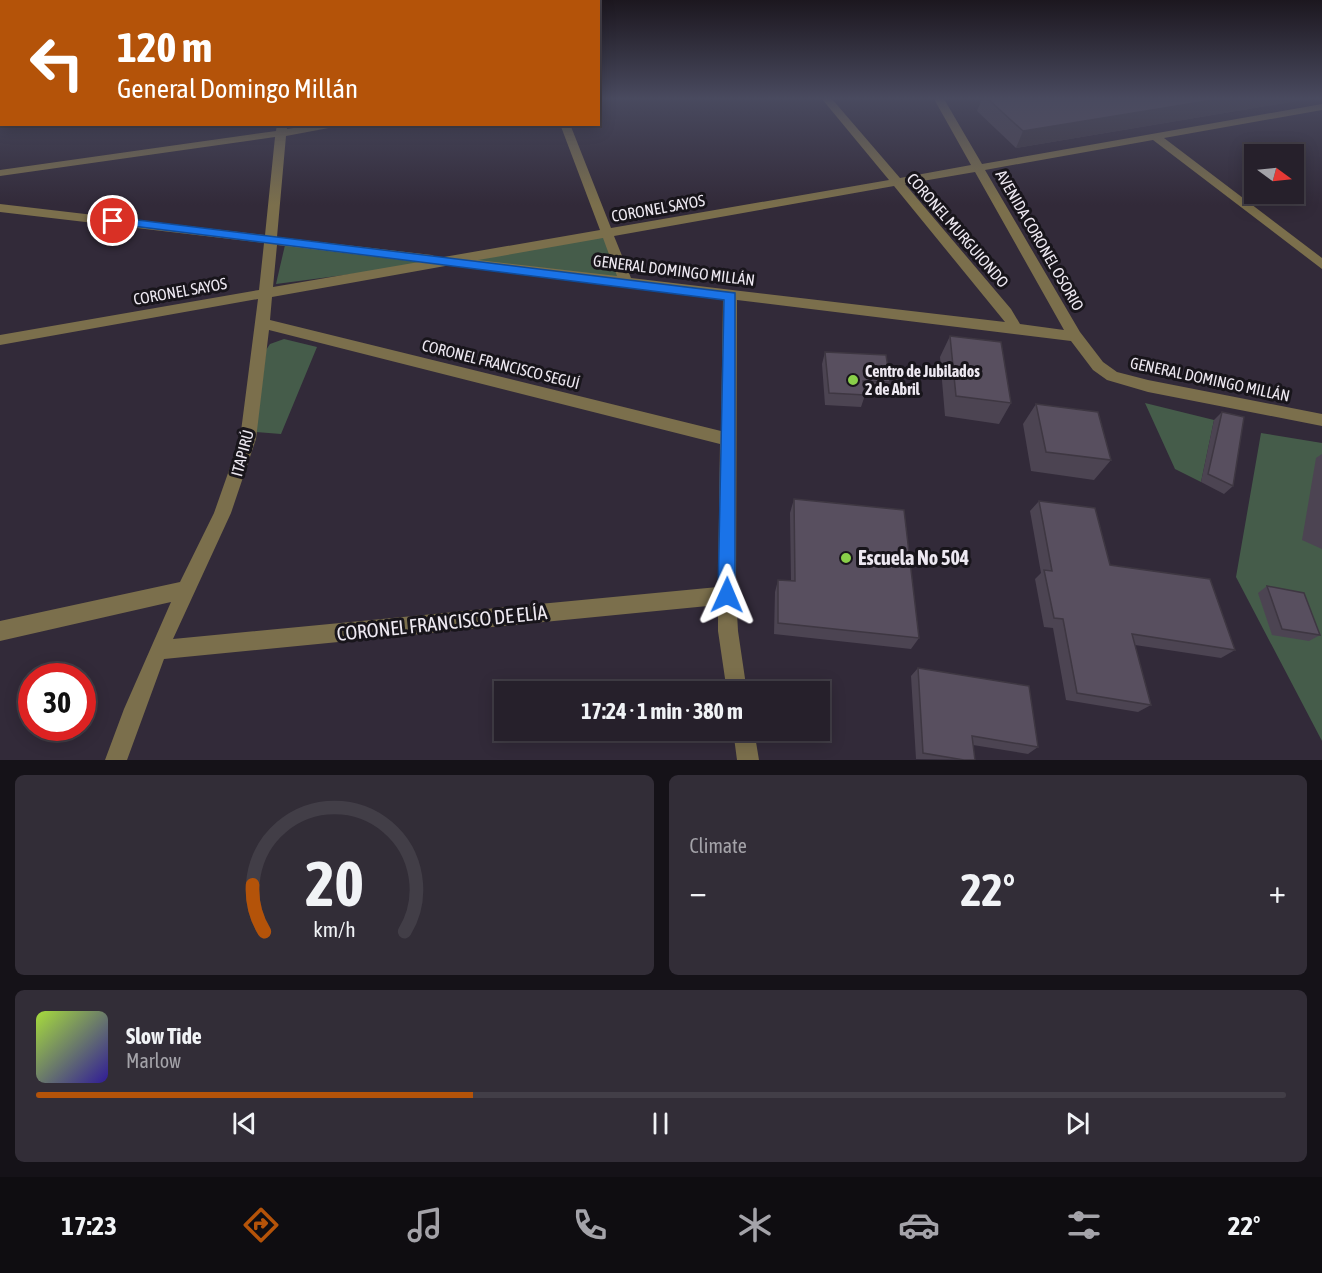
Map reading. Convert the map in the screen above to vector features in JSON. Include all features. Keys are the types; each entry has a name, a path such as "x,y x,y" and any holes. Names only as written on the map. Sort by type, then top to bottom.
{"street":[{"path":"0,173 247,134"},
{"name":"ITAPIRÚ","path":"117,760 131,716 158,650 226,502 248,439 264,323 281,134"},
{"path":"569,134 626,282"},
{"name":"CORONEL MURGUIONDO","path":"856,134 1006,312 1016,330"},
{"name":"AVENIDA CORONEL OSORIO","path":"960,134 1075,336"},
{"name":"CORONEL SAYOS","path":"0,340 1163,134"},
{"path":"1154,136 1322,265"},
{"name":"GENERAL DOMINGO MILLÁN","path":"0,208 1075,336 1098,366 1112,376 1148,386 1322,420"},
{"path":"730,296 727,595 728,631 735,681"},
{"name":"CORONEL FRANCISCO SEGUÍ","path":"264,323 729,440"},
{"path":"0,631 188,589"},
{"name":"CORONEL FRANCISCO DE ELÍA","path":"158,650 727,595"},
{"path":"745,741 748,760"}],"green space":[{"path":"607,234 626,282 451,261"},
{"path":"285,245 451,261 276,284"},
{"path":"284,339 317,347 281,434 256,432 266,350 270,344"},
{"path":"1145,403 1214,420 1201,482 1175,469"},
{"path":"1261,433 1322,443 1322,741 1236,577"}],"building":[{"path":"950,336 1001,342 1011,403 956,396"},
{"name":"Centro de Jubilados 2 de Abril","path":"825,352 886,355 890,382 863,381 865,395 829,393"},
{"path":"1036,404 1098,412 1111,460 1046,452"},
{"path":"1222,412 1244,417 1233,486 1208,474"},
{"name":"Escuela No 504","path":"794,499 904,510 919,638 778,623 778,580 795,581"},
{"path":"1039,501 1095,508 1110,565 1210,579 1235,650 1132,634 1151,705 1077,693 1063,619 1054,618 1044,570 1052,571"},
{"path":"1267,586 1304,593 1320,635 1282,629"},
{"path":"918,668 1029,686 1038,747 972,736 975,760 923,753"}],"place":[{"name":"Centro de Jubilados 2 de Abril","path":"853,380"},
{"name":"Escuela No 504","path":"846,558"}],"route":[{"path":"113,221 730,296 727,595"}]}
